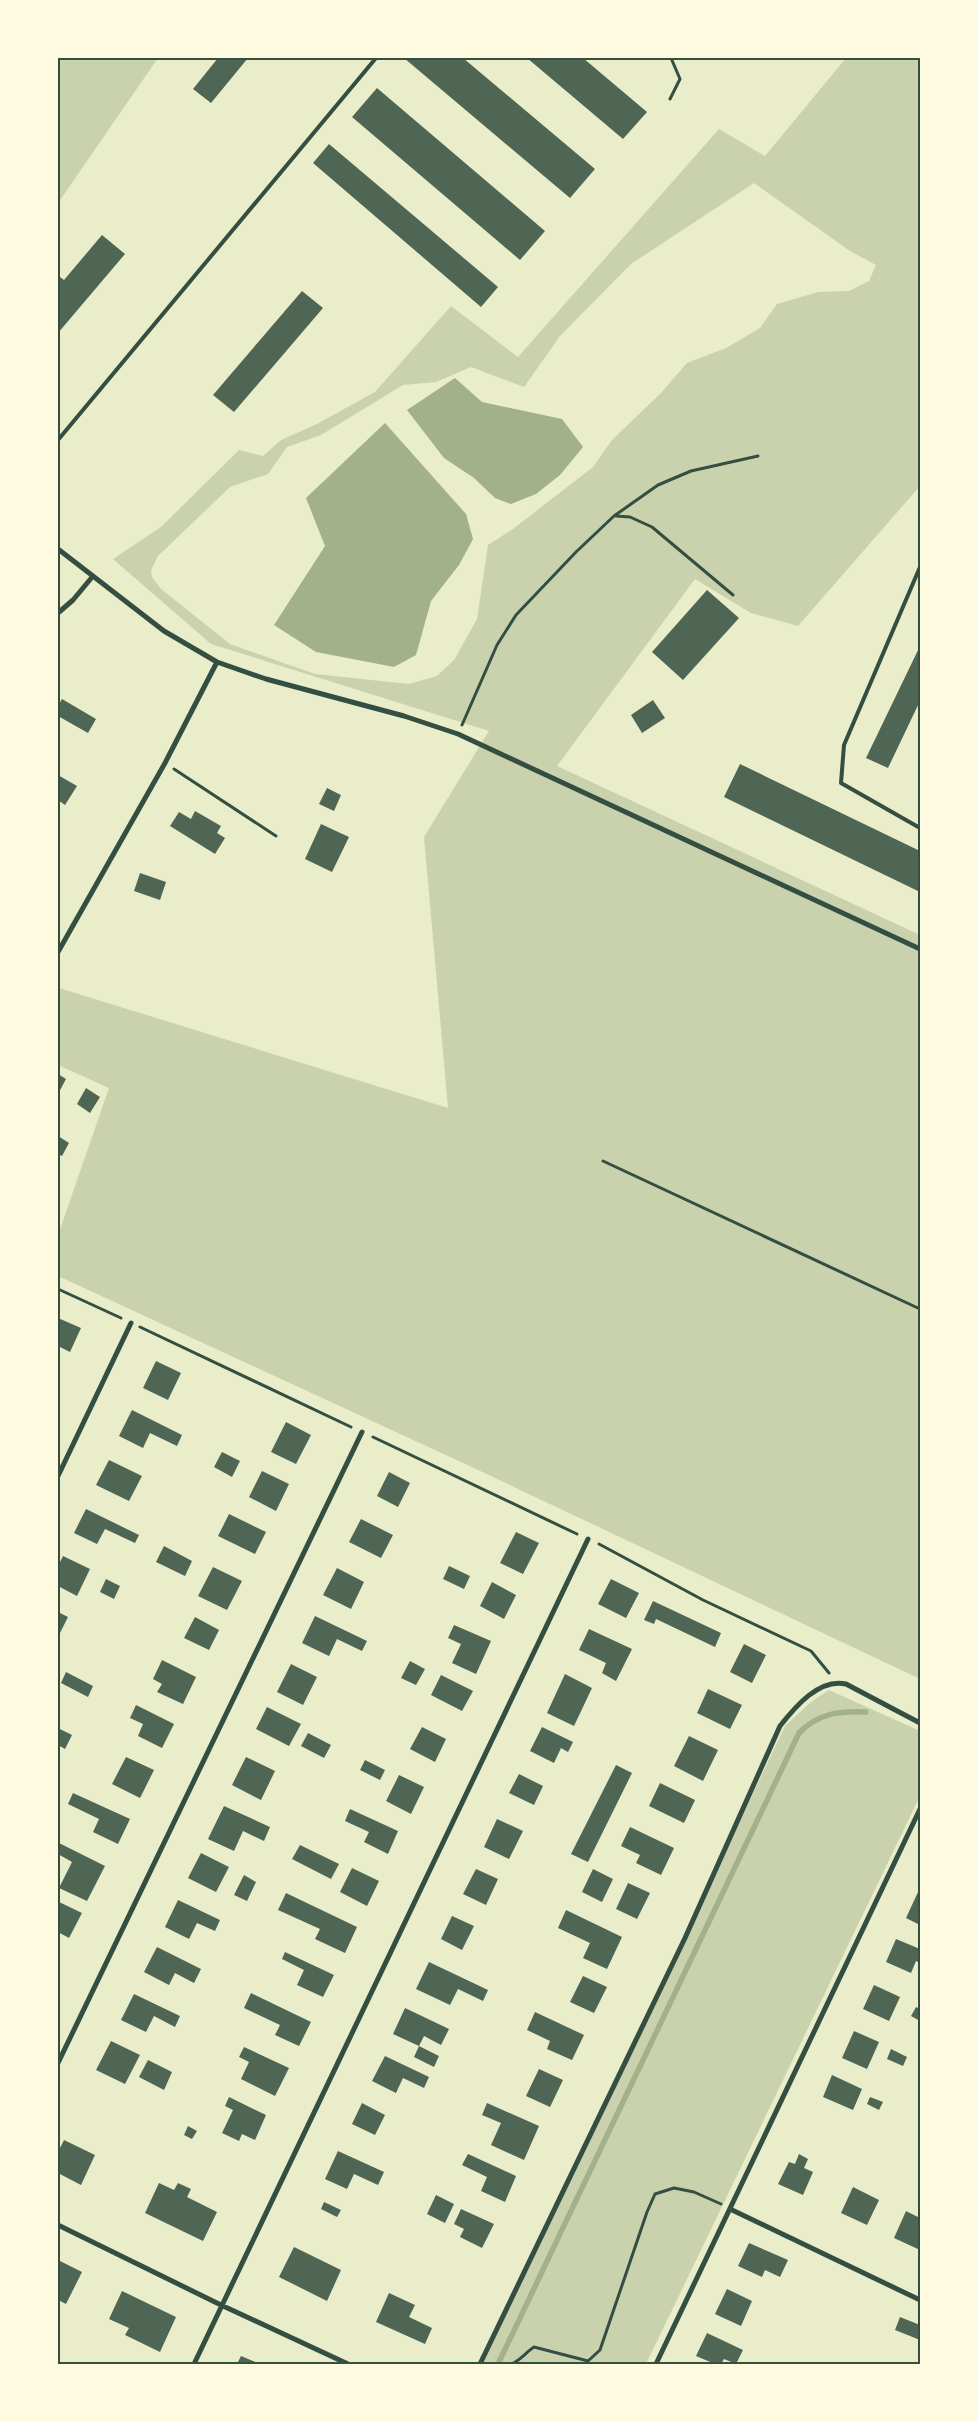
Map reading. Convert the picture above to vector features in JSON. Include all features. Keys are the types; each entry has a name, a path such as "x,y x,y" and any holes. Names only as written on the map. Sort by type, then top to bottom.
{"street":[{"path":"58,549 164,631 217,662 266,679 404,716 458,734 920,950"},
{"path":"58,613 73,600 92,576"},
{"path":"58,952 165,763 217,662"},
{"path":"58,1476 131,1323"},
{"path":"58,2063 362,1432"},
{"path":"194,2364 588,1539"},
{"path":"480,2364 685,1938 780,1726 796,1706 820,1689 836,1682 846,1684 920,1723"},
{"path":"656,2364 920,1809"},
{"path":"730,2209 920,2300"},
{"path":"58,2225 221,2305 348,2364"}],"lane":[{"path":"58,440 376,58"},
{"path":"920,567 844,745 841,783 920,828"}],"path":[{"path":"670,99 680,79 671,58"},
{"path":"458,734 496,645 516,615 558,570 614,516 658,485 691,471 758,456"},
{"path":"614,516 630,517 652,528 733,595"},
{"path":"165,763 276,836"},
{"path":"603,1161 920,1309"},
{"path":"58,1290 588,1539 703,1600 811,1651 836,1682"},
{"path":"511,2364 516,2363 524,2352 534,2347 588,2361 600,2350 647,2212 655,2194 674,2188 694,2192 730,2209"}],"shaded area":[{"path":"58,58 158,58 58,203"},
{"path":"846,58 920,58 920,486 798,626 751,613 695,579 557,766 920,935 920,1679 476,1469 58,1276 58,1235 109,1088 58,1065 59,988 448,1108 424,837 489,731 211,644 113,559 161,527 239,450 263,456 281,440 317,424 375,392 451,306 518,357 719,129 765,156","holes":["754,183 850,251 876,265 869,281 849,291 818,292 777,304 760,328 726,348 687,363 661,393 612,440 593,467 513,529 488,545 477,619 454,660 437,676 409,684 315,674 230,644 161,589 152,577 151,570 158,556 230,487 268,474 287,447 321,435 403,385 436,382 471,367 524,387 560,336 631,264"]},
{"path":"455,378 482,402 562,419 583,447 560,475 536,494 511,504 495,498 474,478 444,458 407,410"},
{"path":"385,423 466,514 473,539 459,565 431,601 416,655 394,667 316,652 274,625 325,546 306,498"},
{"path":"829,1690 920,1731 920,1796 646,2364 483,2364 785,1726 811,1702"}],"building":[{"path":"218,58 248,58 211,103 193,89"},
{"path":"404,58 463,58 595,169 570,198"},
{"path":"527,58 583,58 647,112 623,139"},
{"path":"377,88 545,231 520,260 352,117"},
{"path":"329,144 498,287 481,307 313,163"},
{"path":"102,235 125,254 58,333 58,280 60,277 64,280"},
{"path":"302,291 323,308 234,412 213,395"},
{"path":"707,590 739,618 683,680 652,652"},
{"path":"920,646 920,701 888,768 866,758"},
{"path":"62,699 96,719 88,733 58,716 58,706"},
{"path":"653,700 665,718 642,733 631,715"},
{"path":"740,764 920,851 920,892 724,797"},
{"path":"58,775 77,786 65,805 58,800"},
{"path":"327,788 341,795 334,811 319,804"},
{"path":"195,811 221,826 217,833 225,838 215,854 170,826 179,812 191,819"},
{"path":"321,824 349,837 332,872 305,859"},
{"path":"140,873 166,882 160,900 134,891"},
{"path":"58,1074 66,1079 58,1094"},
{"path":"86,1088 100,1097 90,1113 77,1104"},
{"path":"58,1136 69,1143 62,1156 58,1154"},
{"path":"58,1318 81,1328 70,1352 58,1346"},
{"path":"156,1361 181,1373 168,1400 143,1388"},
{"path":"132,1410 182,1435 177,1446 150,1433 143,1448 119,1436"},
{"path":"286,1422 311,1435 296,1464 271,1452"},
{"path":"222,1452 240,1461 232,1477 214,1467"},
{"path":"109,1460 142,1476 129,1501 96,1485"},
{"path":"262,1471 289,1484 276,1511 249,1497"},
{"path":"389,1472 410,1483 398,1507 377,1496"},
{"path":"86,1509 139,1535 135,1543 105,1529 97,1544 74,1533"},
{"path":"229,1514 266,1532 255,1554 218,1536"},
{"path":"361,1519 393,1535 381,1558 349,1542"},
{"path":"516,1532 539,1543 523,1574 500,1563"},
{"path":"164,1546 192,1561 185,1576 156,1562"},
{"path":"63,1556 90,1569 77,1596 58,1586 58,1566"},
{"path":"449,1566 470,1576 464,1589 443,1579"},
{"path":"213,1567 242,1581 227,1610 198,1596"},
{"path":"337,1568 364,1582 351,1609 323,1595"},
{"path":"106,1579 120,1586 114,1599 100,1592"},
{"path":"611,1579 639,1593 626,1618 598,1604"},
{"path":"492,1582 516,1595 504,1619 480,1606"},
{"path":"653,1601 721,1633 715,1647 656,1619 654,1624 644,1620"},
{"path":"58,1612 68,1617 58,1637"},
{"path":"315,1616 367,1641 362,1651 337,1639 329,1656 302,1643"},
{"path":"195,1617 219,1630 209,1650 184,1638"},
{"path":"454,1625 491,1641 476,1674 452,1663 461,1644 448,1638"},
{"path":"589,1629 632,1649 616,1681 602,1673 606,1663 579,1650"},
{"path":"744,1644 766,1655 752,1683 730,1672"},
{"path":"162,1660 196,1677 183,1704 157,1692 162,1684 153,1679"},
{"path":"410,1661 425,1669 416,1685 401,1678"},
{"path":"291,1664 317,1677 303,1705 277,1692"},
{"path":"66,1672 93,1686 88,1697 61,1683"},
{"path":"565,1674 592,1688 574,1726 547,1713"},
{"path":"441,1675 473,1691 462,1711 431,1695"},
{"path":"708,1689 742,1705 730,1729 697,1713"},
{"path":"136,1705 174,1724 162,1748 138,1736 143,1724 130,1718"},
{"path":"267,1707 301,1724 289,1746 256,1729"},
{"path":"422,1727 446,1739 435,1762 410,1749"},
{"path":"542,1727 573,1742 568,1752 561,1748 554,1763 530,1751"},
{"path":"58,1728 72,1735 65,1749 58,1745"},
{"path":"308,1733 331,1745 324,1758 301,1746"},
{"path":"689,1736 718,1750 703,1781 674,1766"},
{"path":"126,1757 154,1770 140,1798 112,1784"},
{"path":"246,1757 275,1771 261,1800 232,1785"},
{"path":"365,1760 385,1770 380,1780 360,1770"},
{"path":"616,1765 632,1773 588,1862 571,1854"},
{"path":"519,1774 543,1786 534,1805 509,1793"},
{"path":"399,1775 424,1787 411,1814 386,1801"},
{"path":"660,1783 695,1800 684,1823 649,1806"},
{"path":"73,1793 130,1819 118,1844 93,1832 99,1819 68,1804"},
{"path":"224,1806 270,1827 264,1841 243,1831 234,1851 208,1839"},
{"path":"350,1809 398,1831 388,1854 364,1842 369,1832 345,1821"},
{"path":"497,1819 523,1831 509,1859 484,1847"},
{"path":"630,1827 674,1848 661,1875 636,1863 640,1855 621,1846"},
{"path":"59,1843 105,1866 87,1901 59,1888 72,1862 58,1854"},
{"path":"300,1845 339,1864 331,1879 292,1859"},
{"path":"201,1853 229,1867 216,1892 188,1878"},
{"path":"352,1868 379,1881 367,1906 340,1892"},
{"path":"476,1869 498,1879 486,1905 463,1894"},
{"path":"593,1869 613,1879 602,1902 582,1892"},
{"path":"244,1875 256,1882 247,1901 234,1895"},
{"path":"628,1883 650,1893 637,1919 616,1909"},
{"path":"918,1892 920,1893 920,1925 906,1918"},
{"path":"286,1893 357,1927 345,1953 315,1939 320,1929 278,1910"},
{"path":"178,1900 220,1920 215,1931 197,1923 189,1939 165,1927"},
{"path":"59,1902 82,1913 69,1938 58,1932"},
{"path":"566,1910 622,1937 607,1969 583,1958 590,1943 558,1928"},
{"path":"452,1916 474,1926 462,1950 441,1939"},
{"path":"896,1939 920,1949 920,1963 916,1961 911,1973 886,1962"},
{"path":"157,1947 201,1969 194,1983 175,1973 169,1985 144,1972"},
{"path":"285,1952 334,1975 323,1997 297,1985 304,1970 282,1959"},
{"path":"429,1962 488,1990 483,2001 458,1989 450,2005 416,1989"},
{"path":"583,1976 607,1987 594,2013 570,2002"},
{"path":"874,1985 900,1997 889,2021 863,2009"},
{"path":"251,1993 311,2022 299,2046 275,2035 280,2025 244,2008"},
{"path":"134,1994 180,2016 175,2027 154,2016 146,2032 121,2020"},
{"path":"916,2007 920,2009 920,2021 911,2016"},
{"path":"405,2008 449,2029 441,2045 424,2036 419,2046 393,2034"},
{"path":"535,2012 584,2035 572,2060 547,2049 550,2041 527,2030"},
{"path":"854,2031 879,2042 867,2069 842,2058"},
{"path":"111,2041 140,2055 125,2084 96,2070"},
{"path":"419,2046 439,2056 434,2067 414,2057"},
{"path":"244,2047 289,2068 275,2096 241,2079 249,2062 239,2057"},
{"path":"891,2049 907,2057 903,2066 887,2059"},
{"path":"385,2056 429,2077 424,2088 403,2078 396,2093 372,2081"},
{"path":"148,2060 172,2072 164,2090 139,2077"},
{"path":"539,2069 563,2080 550,2107 526,2096"},
{"path":"832,2075 862,2089 853,2110 823,2097"},
{"path":"229,2097 266,2115 255,2140 242,2134 239,2141 222,2133 233,2110 225,2106"},
{"path":"870,2097 883,2102 879,2110 867,2104"},
{"path":"362,2103 385,2115 375,2135 352,2124"},
{"path":"487,2103 539,2126 524,2160 491,2145 501,2123 482,2115"},
{"path":"188,2126 197,2131 192,2139 184,2135"},
{"path":"64,2140 95,2155 81,2185 58,2173 58,2152"},
{"path":"338,2151 384,2172 378,2185 354,2174 347,2189 325,2179"},
{"path":"468,2154 516,2176 505,2202 481,2191 487,2177 462,2165"},
{"path":"799,2154 808,2159 804,2168 813,2172 803,2195 778,2184 789,2162 795,2164"},
{"path":"159,2183 174,2190 178,2183 191,2189 187,2197 217,2212 203,2241 145,2213"},
{"path":"853,2187 879,2200 867,2225 841,2213"},
{"path":"436,2195 454,2204 445,2223 427,2214"},
{"path":"324,2202 341,2210 337,2217 321,2209"},
{"path":"461,2209 494,2224 482,2248 460,2237 464,2229 454,2224"},
{"path":"906,2211 920,2218 920,2250 894,2238"},
{"path":"749,2243 788,2260 780,2277 765,2270 762,2277 738,2266"},
{"path":"294,2247 341,2270 327,2301 279,2277"},
{"path":"58,2260 82,2272 66,2304 58,2300"},
{"path":"727,2289 752,2301 741,2326 715,2314"},
{"path":"122,2291 176,2317 160,2352 125,2335 129,2328 109,2319"},
{"path":"389,2293 415,2305 409,2317 432,2328 425,2344 376,2322"},
{"path":"900,2317 920,2325 920,2340 895,2330"},
{"path":"707,2333 743,2350 736,2364 724,2359 721,2364 715,2364 696,2356"},
{"path":"241,2356 260,2364 237,2364"}],"waterway":[{"path":"498,2364 799,1733 806,1726 822,1717 838,1713 866,1712"}]}
